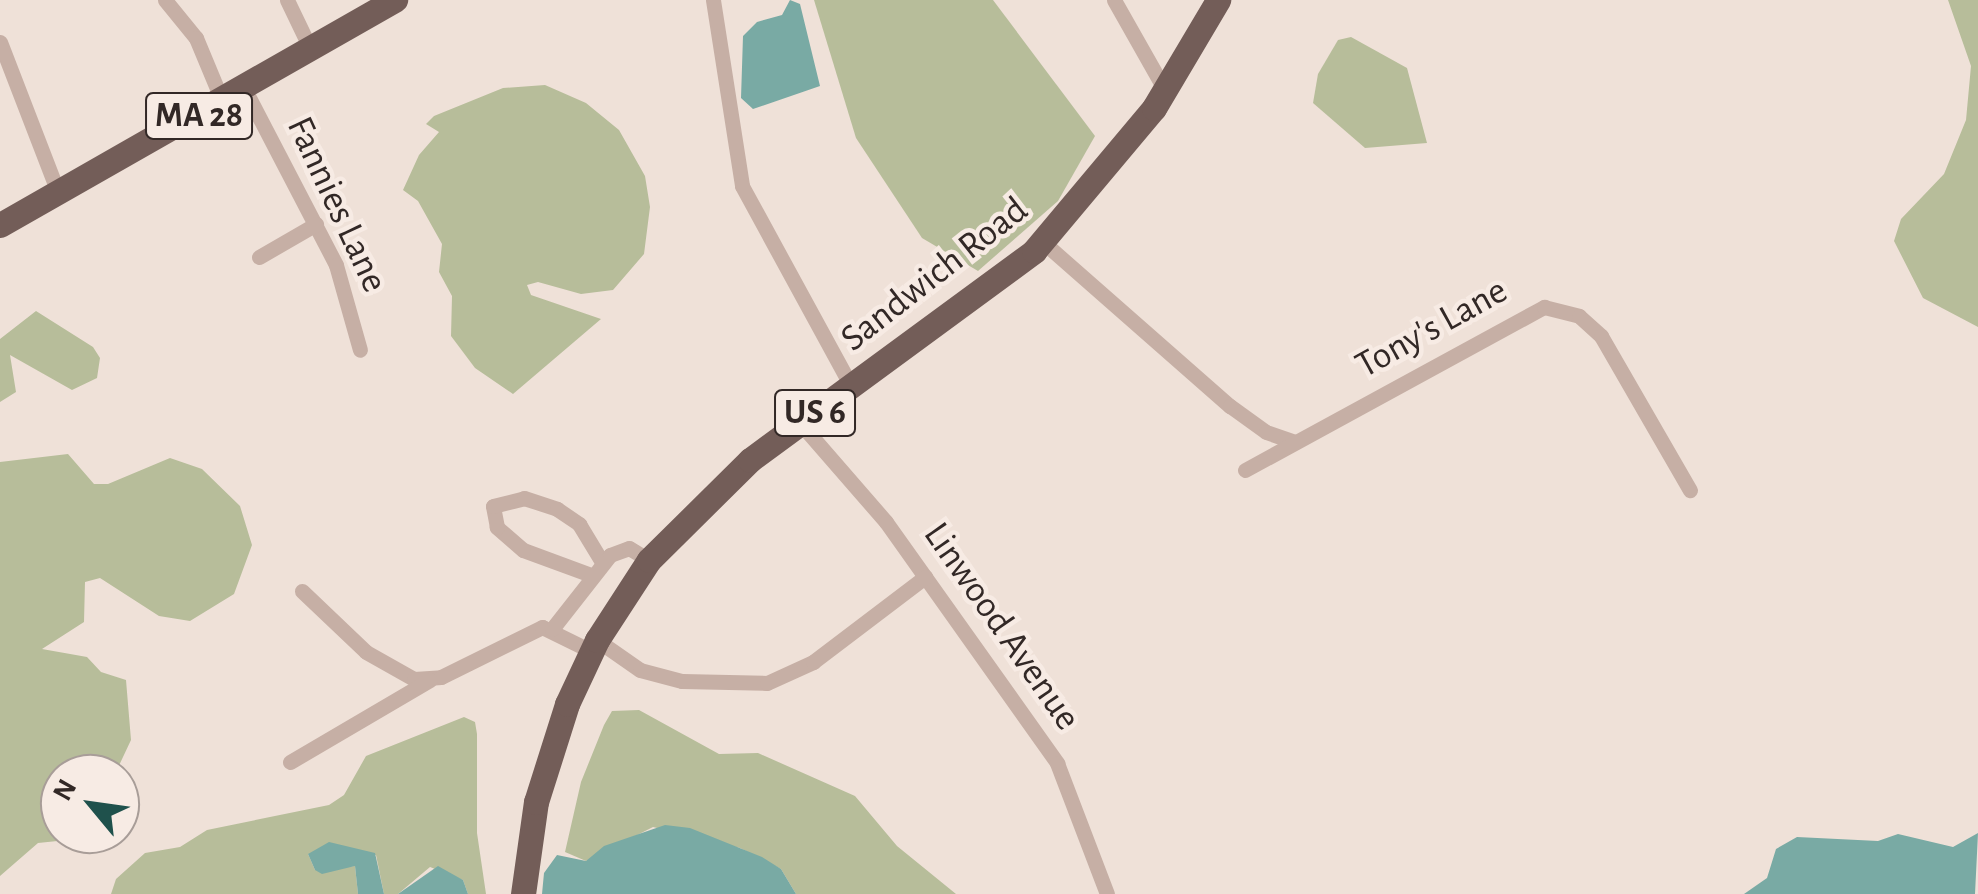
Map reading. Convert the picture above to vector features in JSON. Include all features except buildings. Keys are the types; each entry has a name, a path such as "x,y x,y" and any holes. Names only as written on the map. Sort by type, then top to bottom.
{"main road":[{"name":"MA 28","path":"0,225 234,96 395,0"},
{"name":"Sandwich Road","path":"523,894 541,783 594,645 649,560 717,488 800,423 990,290 1044,242 1166,92 1218,0"}],"street":[{"name":"Fannies Lane","path":"165,0 196,38 316,224 342,282 360,350"},
{"path":"287,0 312,50"},
{"path":"713,0 742,186 852,388"},
{"path":"1114,0 1166,92"},
{"path":"0,42 59,195"},
{"path":"259,258 316,224"},
{"path":"1044,242 1230,406 1266,432 1295,442"},
{"name":"Tony's Lane","path":"1245,470 1520,316 1552,308 1579,316 1601,336 1690,490"},
{"name":"Linwood Avenue","path":"800,423 926,576 1065,776 1107,894"},
{"path":"529,499 564,514 582,527 597,569 512,542 493,522 494,503 529,499"},
{"path":"552,629 597,569 622,548 649,560"},
{"path":"290,762 430,680 534,628 552,629 594,645 640,670 682,681 767,683 812,662 926,576"},
{"path":"302,591 378,660 406,676 430,680"}],"green space":[{"path":"814,0 993,0 1095,136 1058,201 978,271 922,238 856,138"},
{"path":"1948,0 1978,0 1978,327 1923,298 1894,241 1901,219 1944,174 1966,120 1971,66"},
{"path":"1351,37 1407,68 1427,143 1365,148 1313,103 1318,74 1338,40"},
{"path":"545,85 586,103 619,130 645,176 650,207 644,254 613,290 581,294 538,282 527,285 531,295 601,319 513,394 475,368 451,336 452,296 439,272 442,244 418,201 403,190 419,155 439,132 426,124 434,116 503,88"},
{"path":"36,311 93,347 100,358 97,378 72,390 10,355 16,392 0,402 0,339"},
{"path":"68,454 94,484 108,484 170,458 202,469 240,506 252,545 234,594 190,621 159,616 100,578 85,582 84,622 42,649 87,657 101,672 126,680 131,740 124,754 40,754 40,843 0,876 0,462"},
{"path":"639,710 719,754 758,753 855,796 897,846 956,894 796,894 781,869 740,848 653,827 586,861 565,852 581,782 604,725 612,711"},
{"path":"464,717 475,722 477,734 477,833 486,894 468,894 463,880 430,867 398,894 384,894 376,855 308,854 315,870 355,866 358,894 111,894 116,879 145,853 180,847 207,830 329,805 344,795 366,756"}],"water":[{"path":"790,0 800,4 820,86 753,109 741,98 743,36 757,22 782,15"},
{"path":"665,825 690,828 762,857 781,869 796,894 542,894 544,873 557,855 586,861 604,846"},
{"path":"1978,833 1975,894 1744,894 1767,878 1776,849 1797,837 1878,841 1898,834 1953,847"},
{"path":"329,842 375,853 384,894 358,894 355,866 322,874 315,870 308,854"},
{"path":"438,866 463,880 468,894 398,894"}]}
